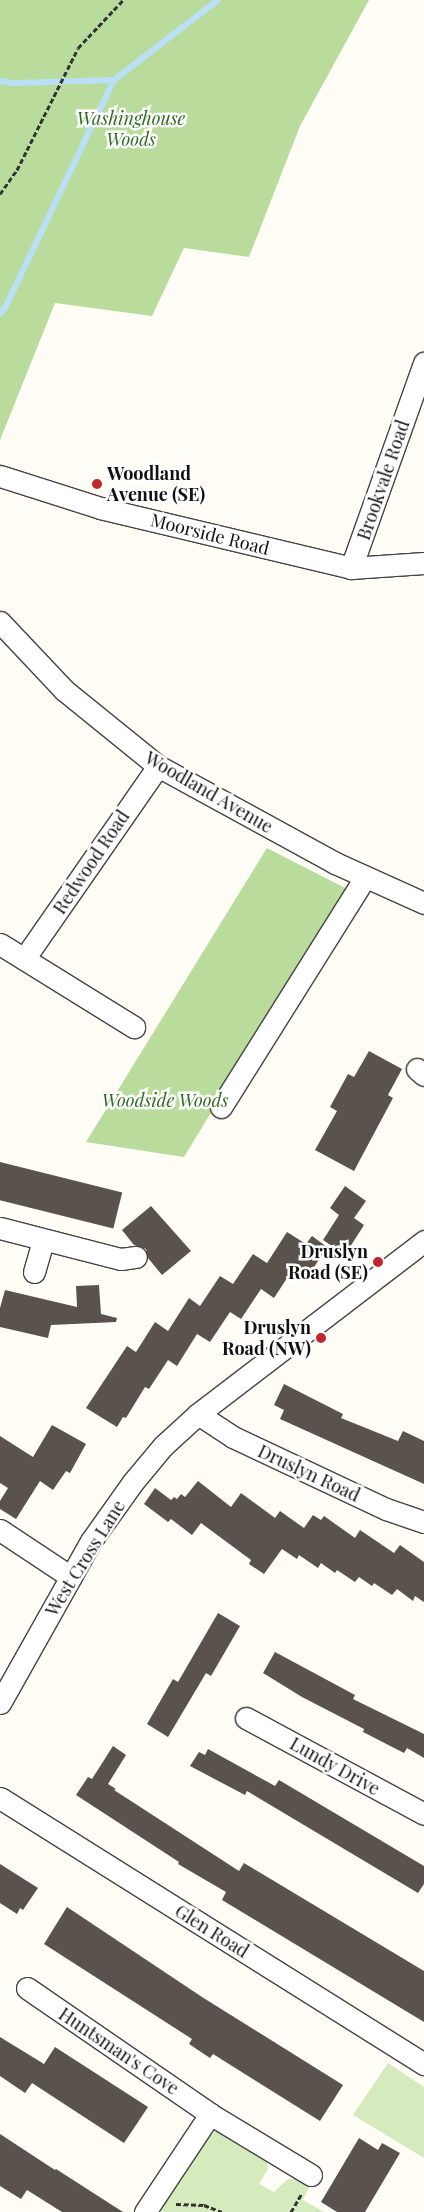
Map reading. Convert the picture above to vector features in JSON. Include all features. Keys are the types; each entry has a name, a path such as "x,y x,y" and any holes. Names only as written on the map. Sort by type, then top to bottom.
{"street":[{"name":"Brookvale Road","path":"351,568 424,362"},
{"name":"Moorside Road","path":"0,476 100,508 351,568 424,562"},
{"name":"Woodland Avenue","path":"0,622 64,690 158,766 335,863 424,903"},
{"name":"Redwood Road","path":"24,959 158,766"},
{"path":"221,1108 364,877"},
{"path":"0,944 134,1027"},
{"path":"0,1228 121,1259 136,1256"},
{"path":"34,1272 42,1240"},
{"name":"West Cross Lane","path":"0,1703 91,1540 133,1482 163,1446 198,1414 424,1241"},
{"name":"Druslyn Road","path":"198,1414 232,1438 386,1509 424,1522"},
{"path":"0,1530 71,1577"},
{"name":"Lundy Drive","path":"246,1718 424,1814"},
{"name":"Glen Road","path":"0,1798 424,2064"},
{"name":"Huntsman's Cove","path":"27,1988 210,2114 312,2175"},
{"path":"150,2205 210,2114"}],"path":[{"path":"0,194 17,170 78,48 123,0"},
{"path":"150,2205 204,2205 222,2212"}],"green space":[{"name":"Washinghouse Woods","path":"0,0 369,0 300,126 249,257 184,248 152,316 55,303 0,440"},
{"name":"Woodside Woods","path":"267,848 347,889 184,1157 86,1142"},
{"path":"388,2063 424,2087 424,2158 353,2115"},
{"path":"218,2131 267,2160 268,2169 259,2184 274,2192 288,2179 300,2179 310,2185 303,2200 324,2212 161,2212 166,2194 200,2141"}],"building":[{"path":"369,1051 402,1069 388,1095 393,1098 354,1171 315,1150 337,1111 330,1107 348,1074 354,1077"},
{"path":"0,1162 122,1192 113,1228 0,1200"},
{"path":"345,1186 366,1201 354,1218 364,1225 350,1247 346,1245 341,1252 323,1240 339,1215 330,1208"},
{"path":"151,1206 191,1251 162,1275 148,1258 146,1249 134,1245 122,1230"},
{"path":"287,1232 306,1244 312,1236 327,1247 309,1275 295,1266 274,1298 261,1289 241,1319 230,1312 210,1342 197,1334 177,1366 168,1360 149,1389 145,1387 126,1418 123,1417 117,1427 86,1408 127,1346 136,1352 155,1322 168,1331 189,1298 200,1306 220,1276 233,1284 253,1254 267,1263"},
{"path":"99,1285 101,1314 117,1318 116,1322 51,1325 48,1338 0,1327 0,1308 5,1290 77,1307 76,1286"},
{"path":"284,1384 343,1414 341,1418 398,1441 403,1431 424,1441 424,1484 280,1419 284,1410 274,1405"},
{"path":"52,1425 86,1444 70,1473 66,1471 53,1490 40,1481 16,1519 0,1509 0,1501 8,1488 0,1483 0,1436 33,1457"},
{"path":"198,1481 231,1507 241,1493 275,1518 280,1511 304,1528 313,1515 321,1520 324,1516 355,1538 360,1530 394,1553 400,1545 424,1562 424,1602 415,1596 413,1601 397,1589 392,1595 374,1583 372,1586 359,1577 355,1582 337,1570 335,1573 321,1563 318,1568 299,1555 297,1559 282,1549 264,1574 249,1564 251,1560 201,1523 192,1535 171,1519 168,1522 144,1504 155,1488 171,1500 174,1497 177,1499 181,1494 185,1497"},
{"path":"218,1613 240,1626 211,1676 206,1673 168,1737 147,1724 173,1679 178,1682"},
{"path":"275,1652 355,1695 353,1699 424,1734 424,1758 407,1748 404,1753 363,1732 364,1729 302,1697 263,1673"},
{"path":"113,1746 126,1755 108,1784 116,1789 114,1790 239,1871 244,1863 424,1971 424,2022 222,1900 226,1892 178,1864 179,1862 76,1795 88,1777 92,1779"},
{"path":"208,1749 275,1786 279,1780 424,1866 424,1884 418,1893 247,1791 245,1795 190,1766 199,1752 205,1755"},
{"path":"0,1864 38,1888 23,1910 20,1908 17,1914 0,1903"},
{"path":"67,1907 202,1997 343,2085 320,2121 213,2054 210,2058 189,2044 192,2039 44,1944"},
{"path":"0,2037 44,2064 55,2047 148,2107 124,2143 32,2083 25,2093 0,2076"},
{"path":"0,2134 123,2212 62,2212 27,2190 21,2199 0,2186"},
{"path":"359,2138 378,2150 382,2143 400,2153 365,2212 337,2212 321,2202"}],"waterway":[{"path":"0,314 6,306 114,80 218,0"},
{"path":"0,81 13,83 114,80"}],"place":[{"name":"Woodland Avenue (SE)","path":"97,484"},
{"name":"Druslyn Road (SE)","path":"378,1262"},
{"name":"Druslyn Road (NW)","path":"321,1338"}]}
